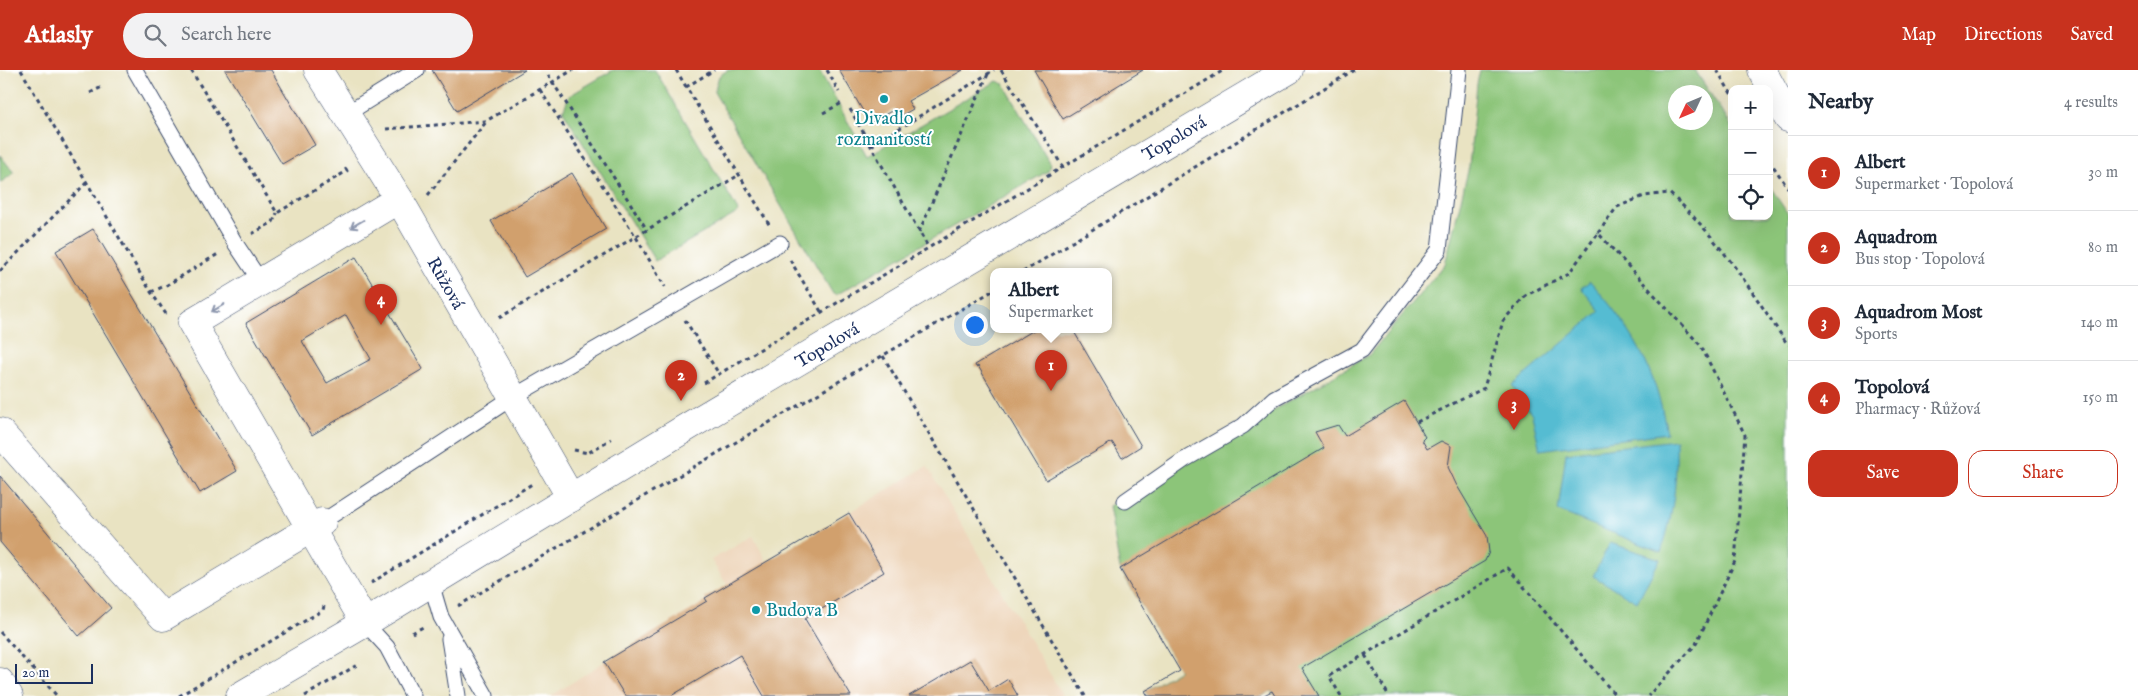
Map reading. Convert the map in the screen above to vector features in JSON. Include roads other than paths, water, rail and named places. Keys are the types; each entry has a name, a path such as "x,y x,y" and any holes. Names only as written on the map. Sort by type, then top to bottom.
{"street":[{"name":"Růžová","path":"318,70 405,209 571,498"},
{"name":"Topolová","path":"240,696 1289,70"},
{"path":"1762,70 1788,118"},
{"path":"365,622 316,526 192,323 261,282 405,209"},
{"path":"0,432 163,618 316,526"},
{"path":"0,682 9,696"}],"lane":[{"path":"135,70 235,243 261,282"},
{"path":"346,114 418,70"},
{"path":"1125,501 1184,460 1243,426 1274,398 1362,350 1439,250 1459,70"},
{"path":"316,526 513,397 674,303 780,244"},
{"path":"431,583 444,623 458,696"},
{"path":"365,622 388,647 413,696"},
{"path":"444,623 486,696"}],"water":[{"path":"1590,281 1618,316 1640,351 1656,388 1667,433 1540,450 1532,415 1512,386 1600,311 1581,288"},
{"path":"1676,440 1674,496 1661,552 1558,511 1566,453"},
{"path":"1610,543 1660,559 1637,602 1593,576"}],"place":[{"name":"Divadlo rozmanitostí","path":"884,99"},
{"name":"Topolová","path":"381,325"},
{"name":"Albert","path":"1051,391"},
{"name":"Aquadrom","path":"681,401"},
{"name":"Aquadrom Most","path":"1514,430"},
{"name":"Budova B","path":"756,610"}]}
